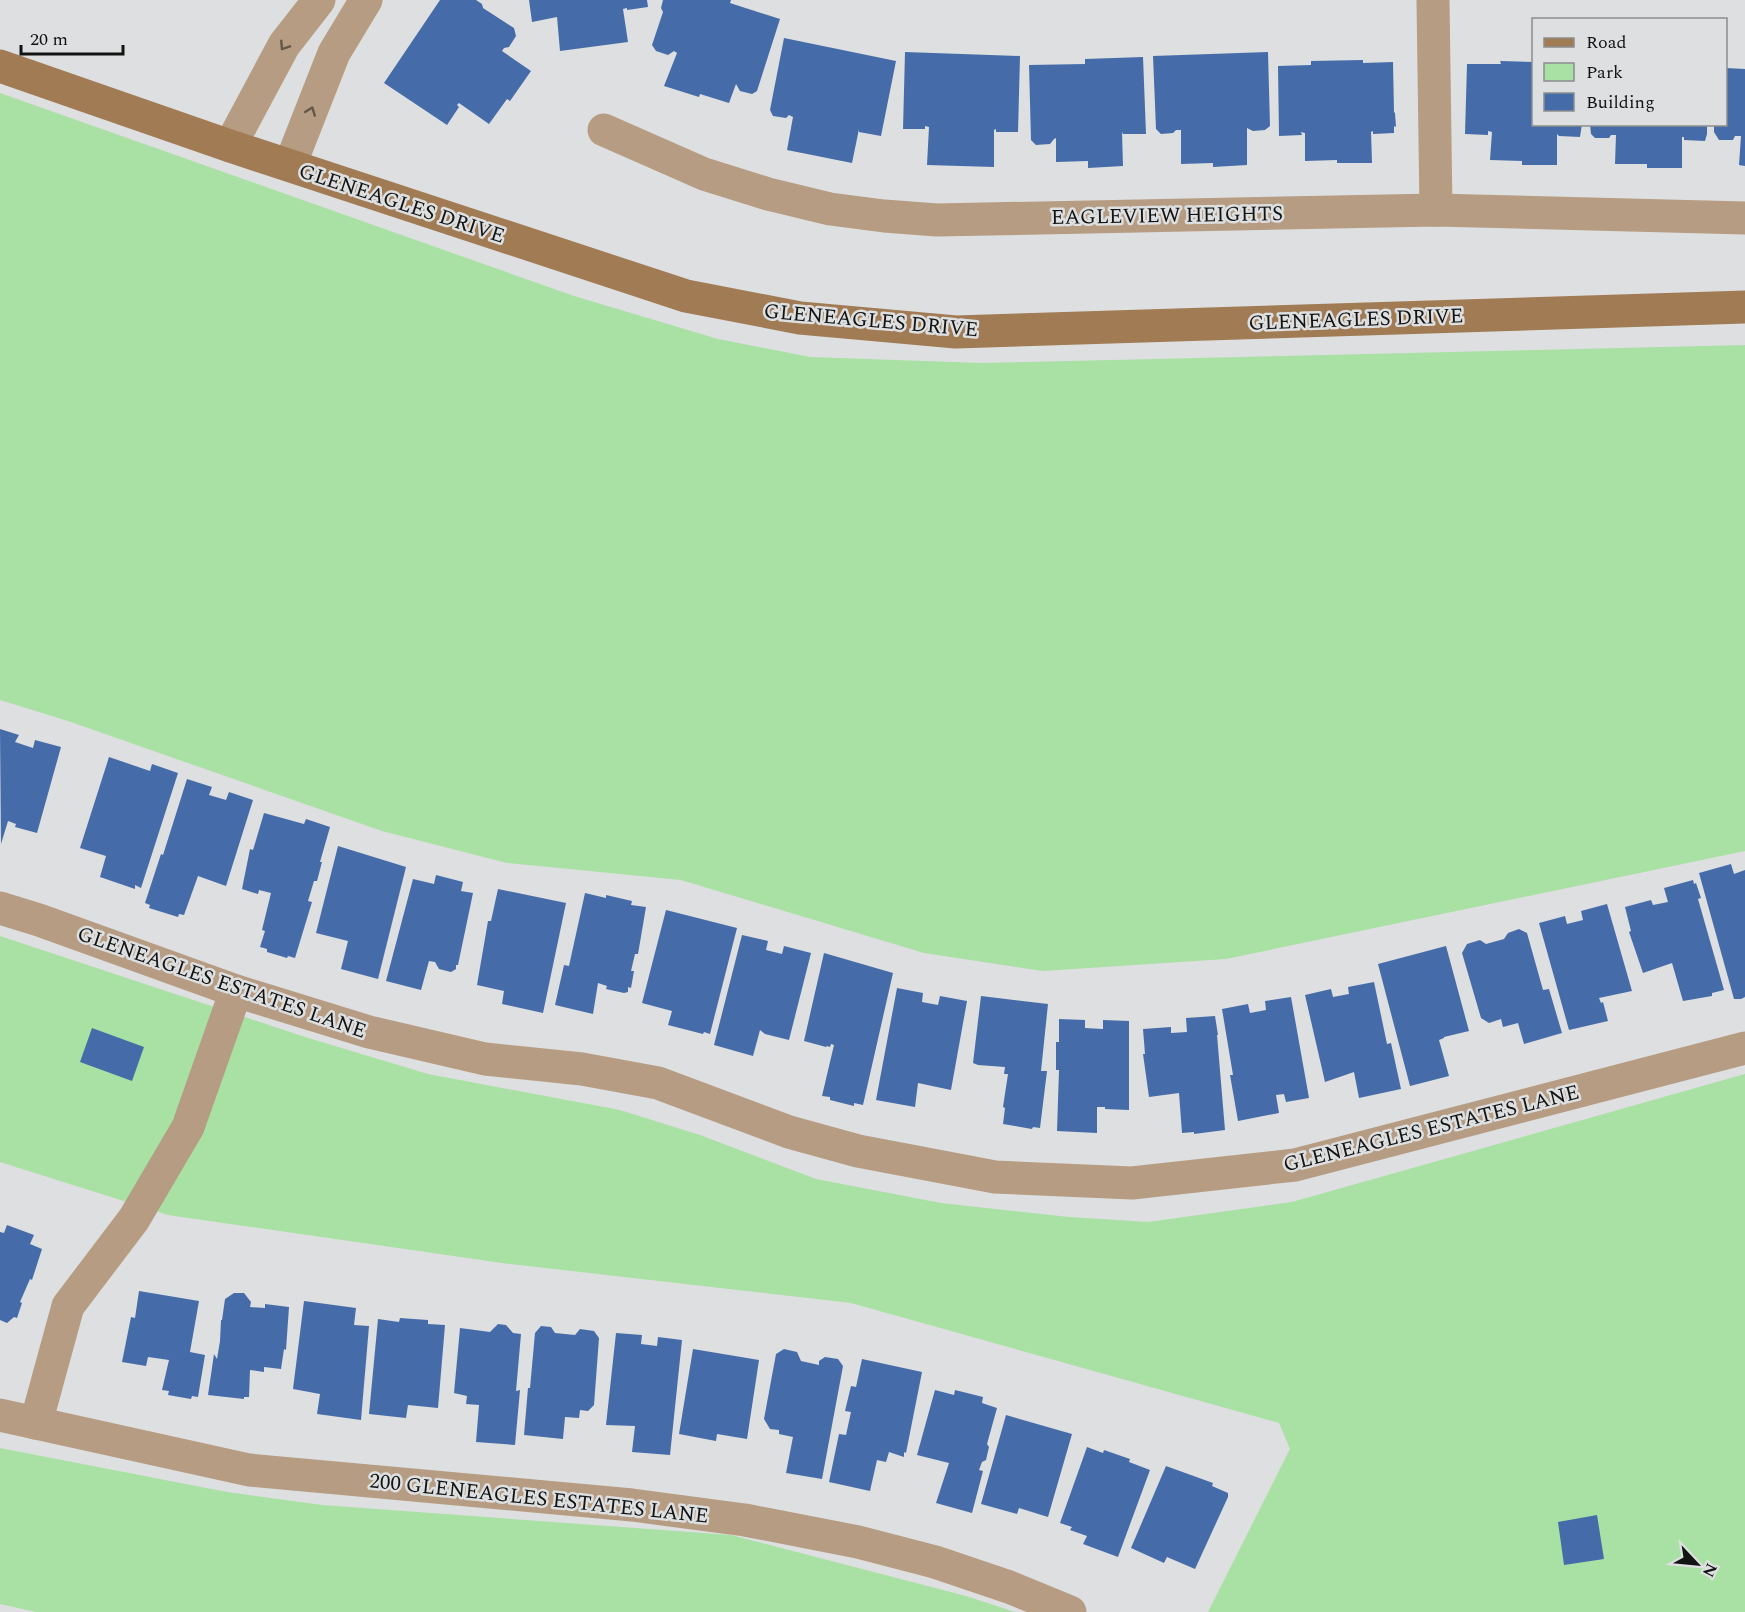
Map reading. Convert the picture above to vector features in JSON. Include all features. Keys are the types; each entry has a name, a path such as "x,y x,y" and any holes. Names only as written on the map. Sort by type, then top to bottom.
{"street":[{"path":"230,146 284,45 319,0"},
{"path":"290,165 334,53 366,0"},
{"path":"1433,0 1436,210"},
{"name":"GLENEAGLES DRIVE","path":"0,66 230,146 686,296 800,318 956,332 1745,307"},
{"name":"EAGLEVIEW HEIGHTS","path":"604,130 704,174 768,194 830,209 884,216 937,220 1436,210 1745,218"},
{"name":"GLENEAGLES ESTATES LANE","path":"0,908 236,991 369,1032 485,1059 582,1069 658,1083 789,1132 858,1151 995,1177 1132,1183 1295,1165 1745,1048"},
{"path":"36,1423 68,1306 134,1219 188,1127 236,991"},
{"name":"200 GLENEAGLES ESTATES LANE","path":"0,1415 249,1470 632,1505 745,1520 858,1542 935,1562 1009,1587 1070,1612"}],"green space":[{"path":"0,93 574,296 718,339 810,357 981,363 1745,345 1745,851 1226,959 1043,971 924,953 681,880 507,863 382,831 68,721 0,700"},
{"path":"0,936 305,1037 428,1074 620,1110 700,1135 816,1179 941,1203 1069,1217 1148,1222 1292,1202 1745,1074 1745,1612 1208,1612 1290,1449 1279,1423 851,1303 502,1263 168,1215 0,1162"},
{"path":"0,1448 227,1492 322,1505 731,1535 966,1596 1015,1612 36,1612 0,1604"}],"building":[{"path":"440,0 476,0 482,4 483,8 514,28 516,36 509,47 502,51 531,71 510,101 507,99 489,124 459,103 457,105 459,107 447,125 384,83"},
{"path":"529,0 647,0 648,7 623,9 628,42 560,51 557,17 532,22"},
{"path":"663,0 731,0 730,3 780,19 757,91 752,94 740,91 736,84 729,103 664,86 677,53 674,51 668,55 656,51 652,45 663,12 661,8"},
{"path":"784,38 896,61 881,136 859,132 859,129 852,163 787,150 793,117 773,116 770,110"},
{"path":"905,52 1020,56 1018,132 996,132 996,129 994,130 994,167 927,165 929,127 903,129"},
{"path":"1268,52 1270,126 1265,130 1253,131 1247,128 1247,165 1213,167 1213,163 1181,164 1181,130 1161,134 1156,129 1153,56"},
{"path":"1143,57 1146,134 1123,134 1122,132 1123,166 1088,168 1088,161 1056,162 1056,138 1050,144 1036,145 1031,140 1029,65 1085,64 1085,59"},
{"path":"1363,60 1363,63 1393,62 1396,127 1394,126 1394,133 1373,134 1373,131 1371,132 1372,163 1337,163 1337,160 1305,161 1305,133 1279,136 1278,66 1311,65 1311,61"},
{"path":"1500,61 1532,62 1532,126 1582,126 1580,137 1557,134 1557,165 1522,165 1522,161 1490,160 1492,132 1488,131 1488,135 1465,134 1467,64 1501,64"},
{"path":"1727,68 1745,69 1745,166 1739,165 1741,136 1735,136 1733,140 1719,140 1714,132 1714,126 1727,126"},
{"path":"1590,126 1707,126 1705,141 1684,140 1682,137 1682,168 1647,168 1647,164 1615,164 1616,135 1611,135 1609,138 1595,138 1591,134"},
{"path":"0,729 19,735 15,742 33,748 35,740 61,747 37,833 15,827 16,824 8,821 1,844"},
{"path":"109,757 150,771 152,764 178,773 141,888 135,885 135,889 100,877 106,856 80,848"},
{"path":"187,779 212,787 209,795 226,800 229,792 253,800 226,886 198,876 184,915 179,914 178,917 149,908 150,905 145,903"},
{"path":"264,813 304,824 306,819 330,827 317,881 314,881 308,901 312,902 295,958 267,952 267,949 260,947 271,893 259,890 258,894 242,889 250,849 253,850"},
{"path":"338,846 406,867 378,979 341,969 348,941 316,933"},
{"path":"1731,864 1734,874 1745,870 1745,997 1741,999 1734,999 1699,873"},
{"path":"436,875 463,882 461,891 473,893 458,965 451,972 439,969 435,962 429,961 421,990 386,981 413,879 434,884"},
{"path":"1693,880 1701,898 1698,899 1724,990 1712,993 1712,996 1683,1001 1672,963 1643,973 1629,932 1631,931 1625,907 1651,900 1653,905 1668,902 1664,888"},
{"path":"498,889 566,903 543,1013 502,1004 504,991 477,985 488,921 491,921"},
{"path":"585,893 606,898 606,895 632,901 631,905 646,907 638,954 635,954 631,971 634,971 631,988 628,987 628,992 624,993 606,989 607,986 598,983 593,1014 555,1005 564,965 569,966"},
{"path":"1607,904 1632,991 1599,998 1601,1003 1603,1002 1608,1021 1569,1030 1539,923 1565,916 1567,924 1583,920 1581,911"},
{"path":"666,910 737,928 710,1034 668,1025 672,1011 642,1003"},
{"path":"1519,929 1527,933 1543,990 1549,989 1562,1033 1524,1044 1518,1023 1503,1027 1501,1019 1489,1023 1481,1018 1462,953 1467,944 1480,940 1486,944 1504,939 1508,933"},
{"path":"742,935 768,941 766,950 782,954 784,946 811,953 789,1040 765,1034 760,1030 753,1056 714,1045"},
{"path":"1446,946 1469,1031 1439,1040 1449,1076 1410,1086 1378,964"},
{"path":"824,953 893,973 863,1105 854,1103 854,1106 822,1096 834,1045 826,1047 804,1041"},
{"path":"1374,982 1387,1044 1391,1043 1401,1089 1359,1098 1354,1072 1325,1082 1305,995 1331,989 1333,997 1349,994 1348,987"},
{"path":"897,988 923,993 922,1002 938,1005 940,996 967,1001 951,1090 918,1083 915,1107 876,1100"},
{"path":"981,996 1048,1004 1041,1071 1047,1071 1040,1128 1033,1127 1032,1129 1003,1124 1008,1074 1004,1074 1005,1067 973,1063"},
{"path":"1291,997 1309,1098 1286,1102 1284,1094 1276,1095 1279,1113 1238,1121 1222,1009 1248,1004 1250,1013 1266,1010 1265,1001"},
{"path":"1215,1016 1225,1130 1194,1134 1194,1132 1182,1133 1179,1093 1149,1097 1143,1054 1145,1054 1143,1029 1171,1027 1171,1033 1187,1032 1186,1018"},
{"path":"1059,1019 1085,1020 1085,1028 1103,1029 1103,1020 1129,1021 1129,1110 1097,1107 1097,1133 1057,1131 1059,1070 1056,1070 1056,1042 1059,1042"},
{"path":"92,1028 144,1047 132,1081 80,1062"},
{"path":"7,1225 34,1235 30,1244 42,1249 32,1280 30,1279 20,1302 22,1303 17,1318 14,1317 7,1323 0,1320 0,1232 4,1233"},
{"path":"139,1291 199,1301 190,1352 205,1355 198,1397 192,1396 191,1399 168,1395 169,1391 162,1390 169,1360 148,1357 146,1366 122,1362 131,1317 135,1318"},
{"path":"234,1293 244,1293 251,1302 250,1307 265,1308 265,1304 289,1307 286,1350 284,1349 281,1369 264,1367 264,1372 250,1370 249,1397 244,1397 244,1399 208,1395 214,1354 217,1359 225,1299"},
{"path":"304,1301 356,1308 354,1325 369,1326 361,1420 317,1414 320,1394 293,1389"},
{"path":"400,1318 428,1320 428,1324 445,1325 438,1408 408,1405 406,1418 369,1414 378,1319 399,1322"},
{"path":"498,1324 506,1325 513,1333 521,1334 516,1391 520,1390 515,1445 476,1442 479,1405 466,1404 467,1396 454,1393 460,1328 490,1332"},
{"path":"541,1326 551,1327 555,1333 575,1335 580,1329 594,1331 599,1338 594,1405 588,1411 580,1410 579,1418 565,1417 563,1439 524,1435 535,1333"},
{"path":"616,1333 642,1335 641,1344 657,1346 658,1337 682,1340 670,1455 632,1452 635,1426 606,1425"},
{"path":"693,1349 759,1360 747,1439 717,1434 716,1441 679,1434"},
{"path":"784,1349 797,1352 801,1361 819,1365 819,1361 825,1357 838,1359 843,1366 822,1479 786,1473 793,1437 779,1434 779,1430 770,1429 764,1419 776,1354"},
{"path":"862,1359 922,1372 906,1453 904,1452 904,1457 889,1452 886,1462 877,1460 870,1491 829,1482 839,1434 846,1435 851,1412 845,1411 851,1386 856,1387"},
{"path":"935,1390 954,1395 955,1390 983,1397 982,1403 997,1408 987,1444 989,1447 986,1460 982,1462 979,1470 983,1471 972,1513 936,1503 949,1463 917,1455"},
{"path":"1006,1415 1072,1434 1048,1517 1019,1508 1017,1514 981,1504"},
{"path":"1087,1447 1130,1459 1129,1462 1150,1470 1118,1557 1083,1544 1087,1536 1070,1530 1072,1527 1060,1523"},
{"path":"1166,1466 1213,1483 1212,1486 1228,1493 1195,1569 1167,1557 1164,1563 1131,1548"},
{"path":"1597,1515 1604,1559 1564,1565 1558,1522"}]}
